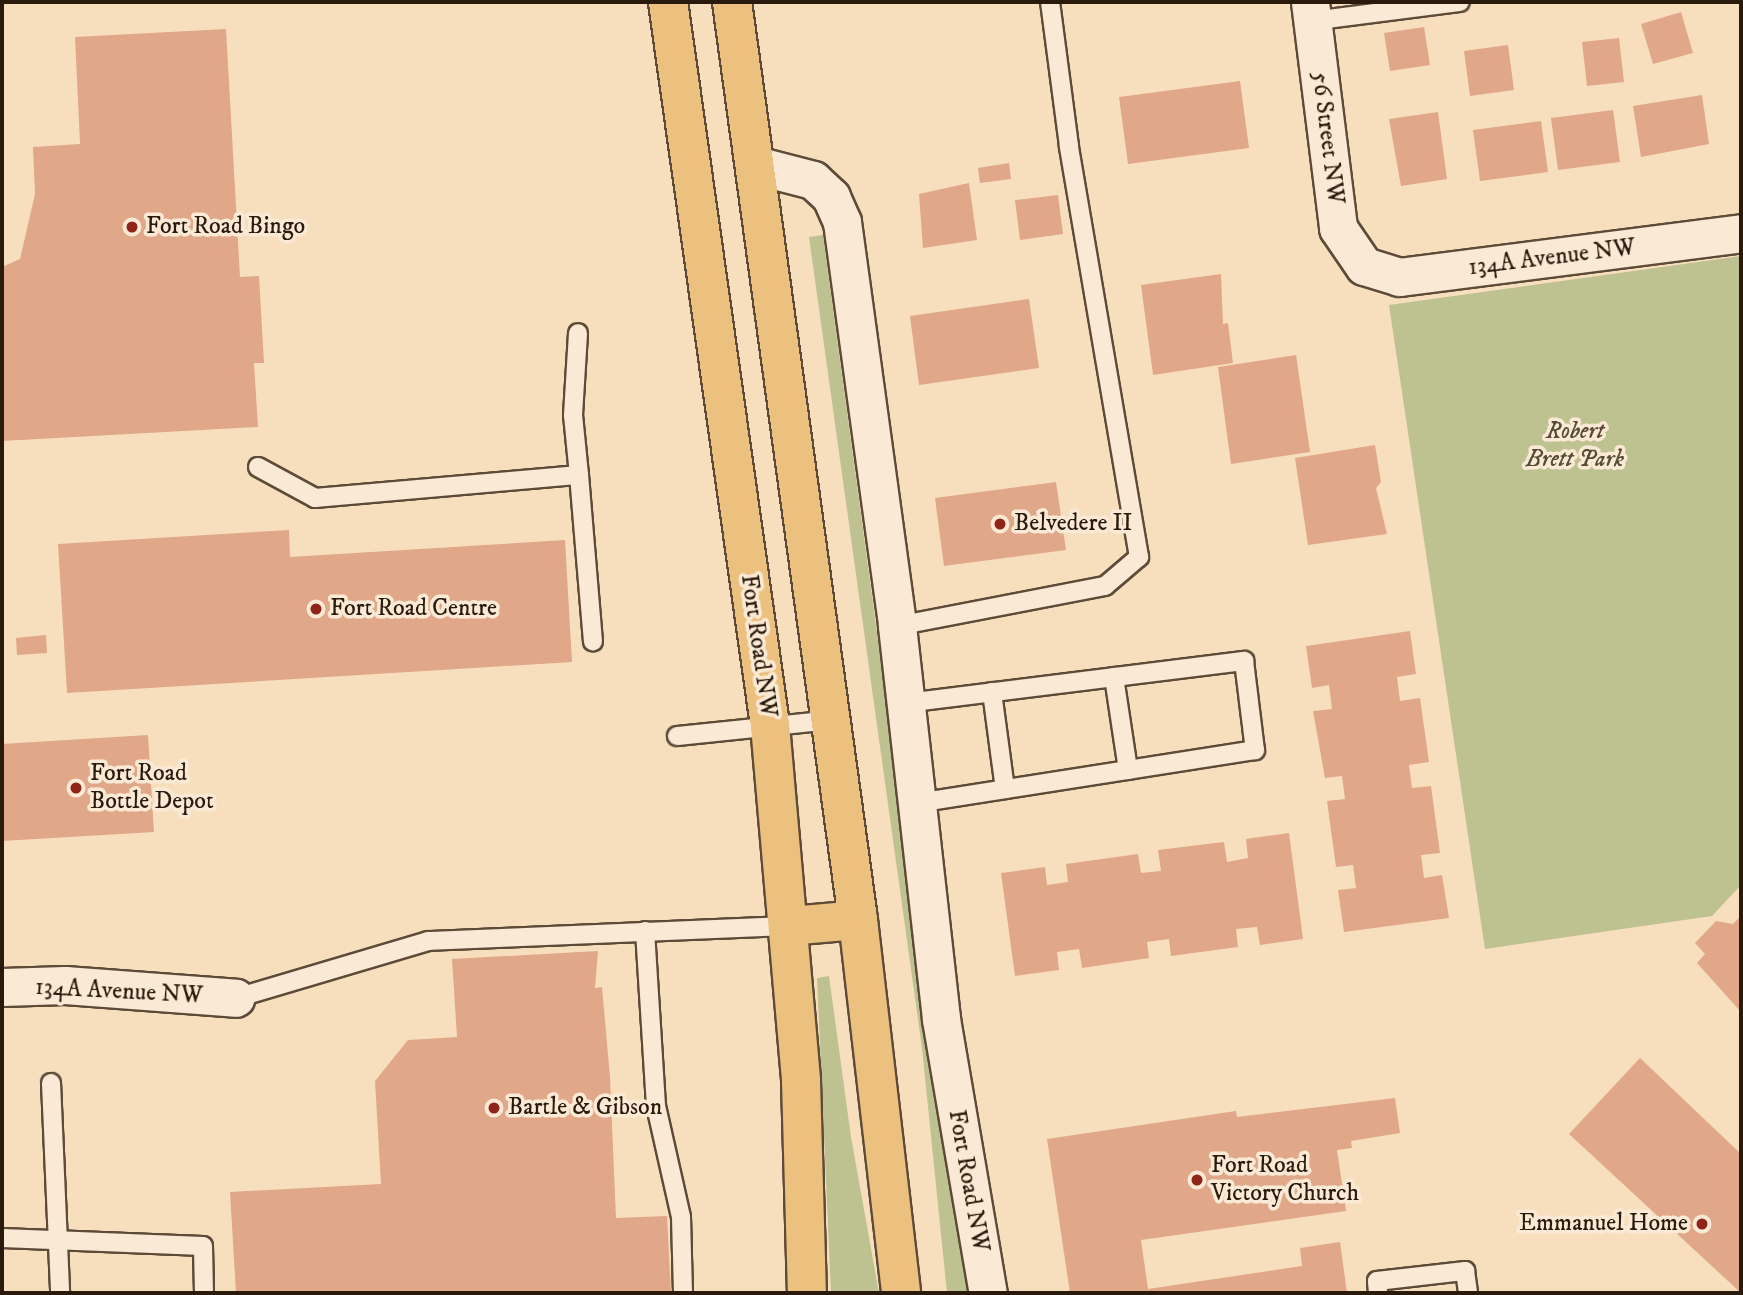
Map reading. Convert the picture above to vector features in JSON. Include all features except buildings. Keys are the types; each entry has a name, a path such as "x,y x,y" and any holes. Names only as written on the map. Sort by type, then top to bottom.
{"main road":[{"name":"Fort Road NW","path":"668,2 770,725 790,926 807,1293"},
{"path":"732,2 858,920 901,1293"},
{"path":"790,926 858,920"}],"street":[{"name":"56 Street NW","path":"1311,12 1338,228 1364,266"},
{"name":"Fort Road NW","path":"755,165 813,180 831,197 842,222 897,626 941,1019 988,1293"},
{"name":"134A Avenue NW","path":"1364,266 1399,277 1741,233"},
{"name":"134A Avenue NW","path":"2,987 65,985 236,998"}],"lane":[{"path":"897,626 1105,586 1139,557 1069,146 1050,2"},
{"path":"1311,12 1460,2"},
{"path":"578,333 573,415 593,641"},
{"path":"257,467 315,498 579,475"},
{"path":"906,703 1244,661 1255,750 917,803"},
{"path":"1114,677 1128,770"},
{"path":"992,692 1004,789"},
{"path":"677,736 831,720"},
{"path":"236,998 428,941 790,926"},
{"path":"645,931 656,1106 681,1217 683,1293"},
{"path":"51,1083 60,1293"},
{"path":"2,1238 203,1246 204,1293"},
{"path":"1378,1293 1377,1280 1465,1271 1468,1293"}],"green space":[{"path":"823,235 968,1293 947,1293 922,1048 809,237"},
{"name":"Robert Brett Park","path":"1741,256 1741,885 1712,916 1485,949 1389,305"},
{"path":"829,976 851,1137 879,1293 831,1293 817,978"}],"place":[{"name":"Fort Road Bingo","path":"132,227"},
{"name":"Belvedere II","path":"1000,524"},
{"name":"Fort Road Centre","path":"316,609"},
{"name":"Fort Road Bottle Depot","path":"76,788"},
{"name":"Bartle & Gibson","path":"494,1108"},
{"name":"Fort Road Victory Church","path":"1197,1180"},
{"name":"Emmanuel Home","path":"1702,1224"}]}
